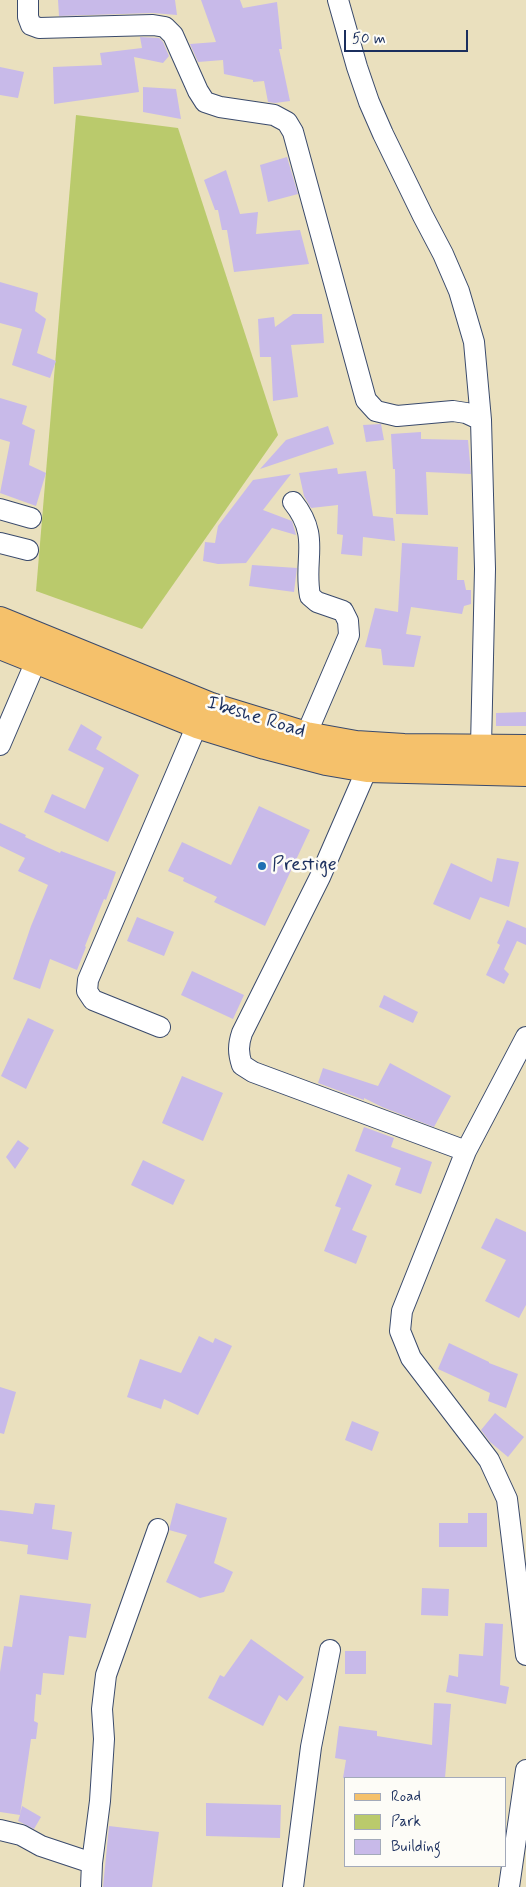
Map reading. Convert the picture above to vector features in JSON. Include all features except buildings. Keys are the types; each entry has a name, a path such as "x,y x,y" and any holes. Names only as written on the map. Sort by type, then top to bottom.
{"main road":[{"name":"Ibeshe Road","path":"0,620 211,706 306,735 356,744 404,747 481,746 526,748"},
{"name":"Ibeshe Road","path":"0,646 197,725 264,746 326,762 367,769 526,773"}],"street":[{"path":"28,0 28,16 31,24 39,28 154,25 165,28 173,35 198,91 205,102 220,107 274,115 287,122 293,132 366,400 376,411 397,416 453,411 466,413 481,420"},
{"path":"338,0 357,68 382,134 443,254 459,292 474,342 481,420 485,569 481,746"},
{"path":"292,502 302,514 309,533 311,550 308,585 310,596 318,602 343,611 348,621 348,635 306,735"},
{"path":"0,509 30,518"},
{"path":"0,543 28,550"},
{"path":"0,745 36,661"},
{"path":"160,1027 93,1000 87,991 88,980 197,725"},
{"path":"367,769 320,877 242,1033 238,1045 239,1055 242,1065 253,1072 466,1151"},
{"path":"526,1037 466,1151 402,1311 400,1331 411,1358 488,1460 507,1499 526,1655"},
{"path":"92,1887 92,1863 100,1802 104,1739 102,1709 106,1675 158,1528"},
{"path":"293,1887 311,1747 330,1650"},
{"path":"510,1887 526,1770"},
{"path":"0,1830 22,1835 41,1846 92,1863"}],"green space":[{"path":"76,115 178,128 278,435 142,629 36,591"}],"place":[{"name":"Prestige","path":"262,866"}]}
